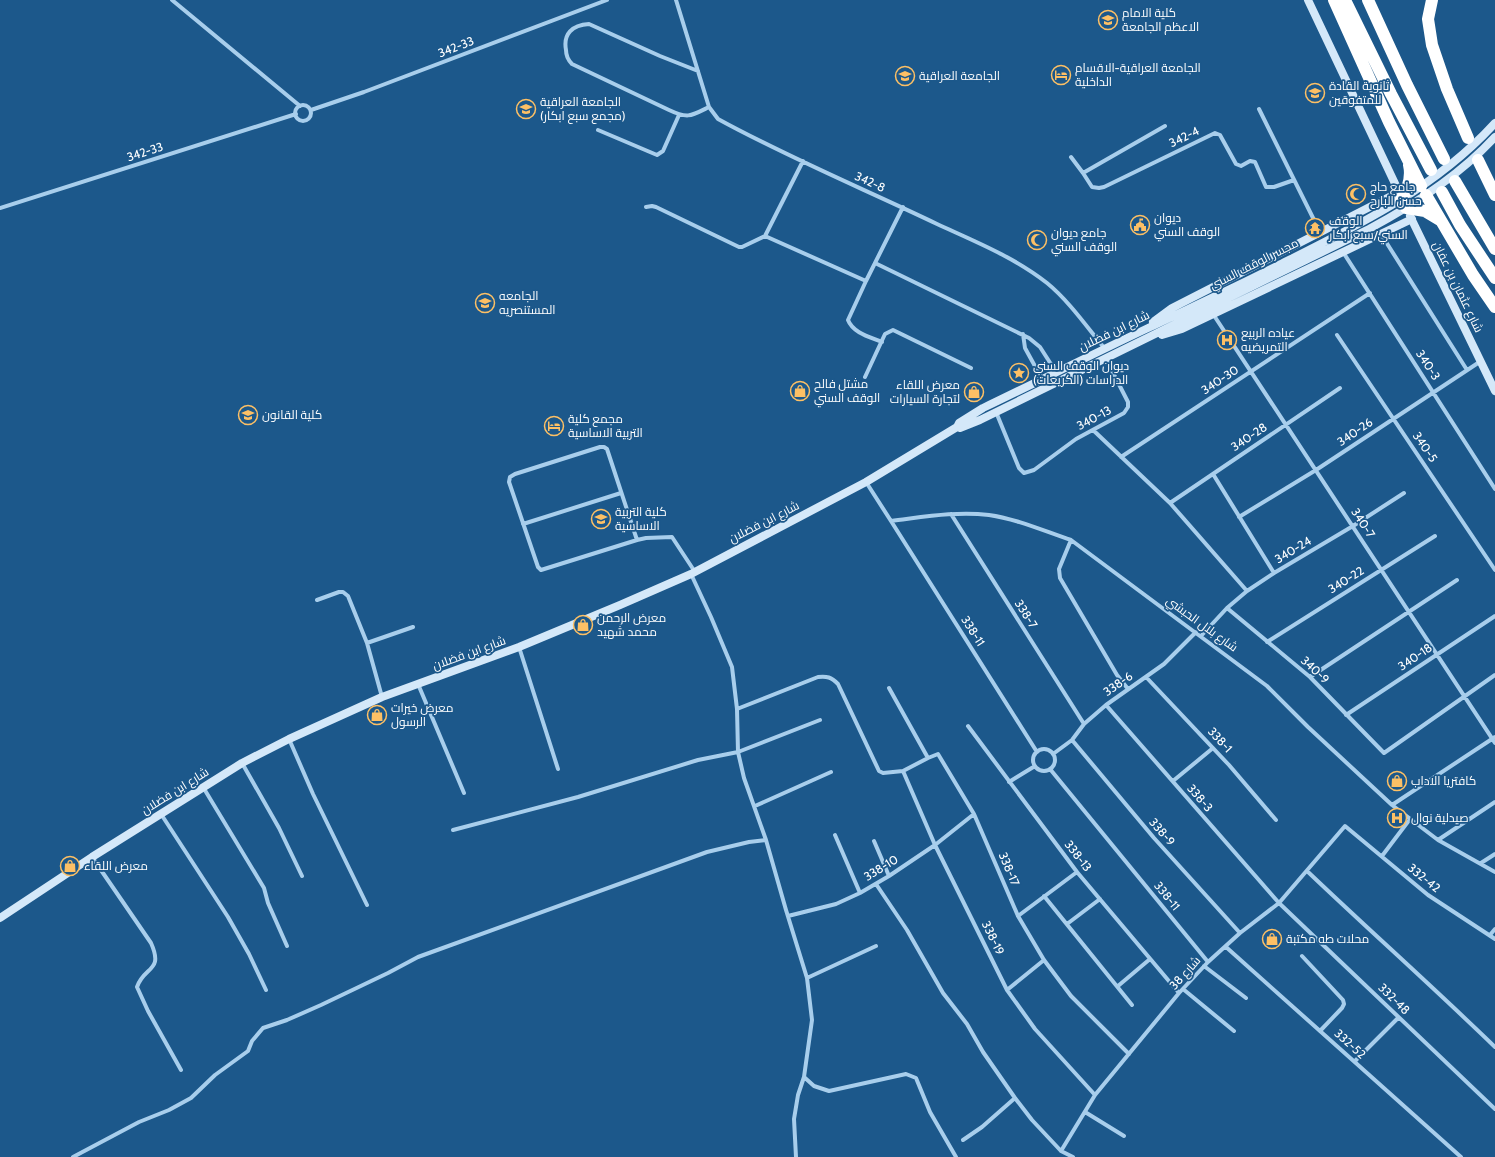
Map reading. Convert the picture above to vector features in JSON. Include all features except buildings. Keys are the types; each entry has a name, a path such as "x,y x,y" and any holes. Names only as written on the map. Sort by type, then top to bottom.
{"highway":[{"path":"1334,0 1408,162 1473,275 1495,307"},
{"path":"1345,0 1430,170"},
{"path":"1368,0 1407,85 1444,159"},
{"path":"1432,0 1428,19 1432,45 1447,89 1468,138"},
{"path":"1478,160 1495,195"},
{"path":"1408,162 1410,170 1409,186 1405,205 1425,211 1441,221"},
{"path":"1455,181 1495,249"},
{"path":"1442,192 1460,225 1495,278"}],"street":[{"path":"172,0 300,106 307,106 311,110 310,117 305,120 298,118 296,109 300,106"},
{"path":"592,0 594,5"},
{"name":"342-33","path":"311,110 364,92 607,0"},
{"name":"342-8","path":"676,0 709,106 718,119 1006,258 1036,275 1058,292 1105,349"},
{"name":"شارع عثمان بن عفان","path":"1308,0 1495,391"},
{"path":"698,70 660,56 594,25 585,24 579,26 566,35 566,53 572,64 679,115 690,116 709,106"},
{"path":"1259,109 1321,233"},
{"name":"342-33","path":"0,208 296,114"},
{"path":"598,130 657,155 663,151 679,115"},
{"name":"مجسر الوقف السني","path":"1179,318 1237,286 1358,225 1405,205 1476,143 1495,123"},
{"path":"1071,157 1083,173 1165,126"},
{"name":"342-4","path":"1083,173 1092,187 1104,187 1215,133 1220,135 1236,164 1241,166 1250,161 1255,162 1266,186 1274,187 1294,180"},
{"name":"مجسر الوقف السني","path":"1424,190 1477,155 1495,137"},
{"path":"646,207 656,207 740,248 765,236 803,161"},
{"path":"1146,329 1172,308 1321,233 1405,205"},
{"path":"1150,338 1178,331 1381,234 1405,205"},
{"path":"882,342 855,330 848,320 903,208"},
{"path":"1381,234 1467,370"},
{"path":"765,236 866,281"},
{"name":"340-3","path":"1343,252 1495,489"},
{"path":"875,263 1023,334 1040,347 1056,372"},
{"name":"340-30","path":"1121,457 1370,293"},
{"name":"340-7","path":"1213,314 1494,740"},
{"name":"شارع ابن فضلان","path":"0,918 92,857 203,787 242,763 289,738 382,697 519,647 693,573 866,482 957,427 958,424 977,412 1146,329 1179,318"},
{"name":"شارع ابن فضلان","path":"957,427 960,428 968,425 1150,338 1179,318"},
{"path":"865,377 885,334 893,330 971,368"},
{"path":"1023,334 1025,348 1042,380"},
{"name":"340-5","path":"1337,335 1495,570"},
{"name":"340-13","path":"996,412 1016,462 1024,473 1034,470 1076,439 1124,414 1128,407 1128,402 1106,359"},
{"name":"340-26","path":"1239,517 1316,470 1481,362"},
{"name":"340-28","path":"1170,503 1340,388"},
{"path":"1093,430 1170,503 1247,591"},
{"path":"637,540 607,449 604,447 514,474 510,478 509,482 523,524 538,568 541,570 637,540 646,538 672,537 693,573 732,667 737,709 738,752 744,778 766,840 807,978 812,1020 804,1077 798,1095 794,1119 796,1157"},
{"path":"1213,474 1274,573"},
{"path":"866,482 891,521"},
{"path":"523,524 621,493"},
{"name":"340-24","path":"1201,636 1227,608 1247,591 1404,493"},
{"name":"شارع بلال الحبشي","path":"891,521 951,514 989,515 1071,540 1267,686 1392,805 1438,840 1495,872"},
{"name":"338-7","path":"951,514 1084,724"},
{"name":"338-11","path":"891,521 1037,752"},
{"name":"340-22","path":"1267,642 1435,536"},
{"path":"1071,540 1059,568 1060,578 1117,675 1128,689"},
{"path":"1310,677 1457,580"},
{"path":"317,600 339,592 346,593 367,644 382,697"},
{"name":"340-9","path":"1227,608 1310,677 1384,753 1464,696"},
{"name":"340-18","path":"1346,715 1495,616"},
{"path":"367,644 413,627"},
{"name":"338-6","path":"1053,754 1072,740 1084,724 1106,705 1164,664 1196,632"},
{"path":"519,647 558,769"},
{"path":"1464,696 1495,675"},
{"path":"737,709 818,677 826,676 832,678 838,684 879,771 883,773 903,771 928,758 889,688"},
{"name":"338-1","path":"1146,677 1213,748 1276,820"},
{"path":"418,684 464,793"},
{"name":"338-3","path":"1106,705 1279,904"},
{"path":"453,830 578,797 698,760 738,752 820,720"},
{"name":"338-13","path":"968,726 1077,872 1179,993"},
{"path":"289,738 313,794 367,905"},
{"name":"338-9","path":"1072,740 1154,838 1240,933"},
{"path":"1392,805 1494,740"},
{"path":"1172,781 1213,748"},
{"path":"1044,749 1053,754 1055,760 1054,764 1047,771 1040,770 1035,766 1034,757 1037,752 1044,749"},
{"name":"338-17","path":"928,758 938,754 974,814 1018,916 1044,960 1071,996 1129,1054"},
{"path":"242,763 279,828 302,876"},
{"path":"1009,782 1035,766"},
{"name":"338-11","path":"1050,769 1208,962"},
{"name":"338-19","path":"903,771 935,845 1007,990 1035,1029 1095,1095"},
{"path":"755,806 831,772"},
{"path":"203,787 264,888 268,903 287,946"},
{"path":"1438,840 1495,802"},
{"path":"161,814 228,917 249,954 266,990"},
{"name":"338-10","path":"788,916 836,904 860,893 889,876 935,845 974,814"},
{"path":"1382,856 1410,819"},
{"name":"شارع 38","path":"1061,1151 1095,1095 1179,993 1208,962 1240,933 1279,904 1345,826"},
{"name":"332-42","path":"1345,826 1428,895 1495,939"},
{"path":"835,835 860,893"},
{"path":"73,1157 139,1122 169,1110 191,1098 215,1075 248,1051 252,1041 263,1028 287,1020 321,1005 418,957 577,901 607,888 707,852 749,842 766,840"},
{"path":"874,841 889,876"},
{"path":"1480,863 1495,854"},
{"path":"92,857 153,947 156,954 155,962 139,982 137,987 168,1048 182,1070"},
{"path":"1307,871 1397,956 1438,991 1495,1047"},
{"path":"1018,916 1077,872"},
{"path":"876,884 907,930 943,993 967,1024 983,1052 1015,1098 1032,1120 1061,1151 1071,1157"},
{"path":"1044,896 1132,1005"},
{"path":"1067,924 1100,899"},
{"name":"332-48","path":"1279,904 1495,1109"},
{"path":"1490,935 1495,929"},
{"path":"807,978 876,946"},
{"name":"332-52","path":"1226,947 1461,1157"},
{"path":"1302,956 1344,1000 1342,1008 1320,1031"},
{"path":"1118,986 1150,959"},
{"path":"1007,990 1044,960"},
{"path":"1204,966 1246,998"},
{"path":"1183,990 1234,1031"},
{"path":"1355,1061 1398,1018"},
{"path":"804,1077 814,1086 829,1091 906,1074 913,1076 919,1082 930,1112 956,1157"},
{"path":"963,1140 982,1127 1015,1098"},
{"path":"1491,1106 1495,1102"},
{"path":"1084,1112 1124,1136"}],"place":[{"name":"كلية الامام الاعظم الجامعة","path":"1108,20"},
{"name":"الجامعة العراقية-الاقسام الداخلية","path":"1061,75"},
{"name":"الجامعة العراقية","path":"905,76"},
{"name":"ثانوية القادة للمتفوقين","path":"1315,93"},
{"name":"الجامعة العراقية (مجمع سبع ابكار)","path":"526,109"},
{"name":"جامع حاج حسن البارح","path":"1356,194"},
{"name":"ديوان الوقف السني","path":"1140,225"},
{"name":"الوقف السني/سبع ابكار","path":"1315,228"},
{"name":"جامع ديوان الوقف السني","path":"1037,240"},
{"name":"الجامعه المستنصريه","path":"485,303"},
{"name":"عياده الربيع التمريضيه","path":"1227,340"},
{"name":"ديوان الوقف السني الدراسات (الكريعات)","path":"1019,373"},
{"name":"مشتل فالح الوقف السني","path":"800,391"},
{"name":"معرض اللقاء لتجارة السيارات","path":"974,392"},
{"name":"كلية القانون","path":"248,415"},
{"name":"مجمع كلية التربية الاساسية","path":"554,426"},
{"name":"كلية التربية الاساسية","path":"601,519"},
{"name":"معرض الرحمن محمد شهيد","path":"583,625"},
{"name":"معرض خيرات الرسول","path":"377,715"},
{"name":"كافتريا الاداب","path":"1397,781"},
{"name":"صيدلية نوال","path":"1397,818"},
{"name":"معرض اللقاء","path":"70,866"},
{"name":"محلات طه مكتبة","path":"1272,939"}]}
